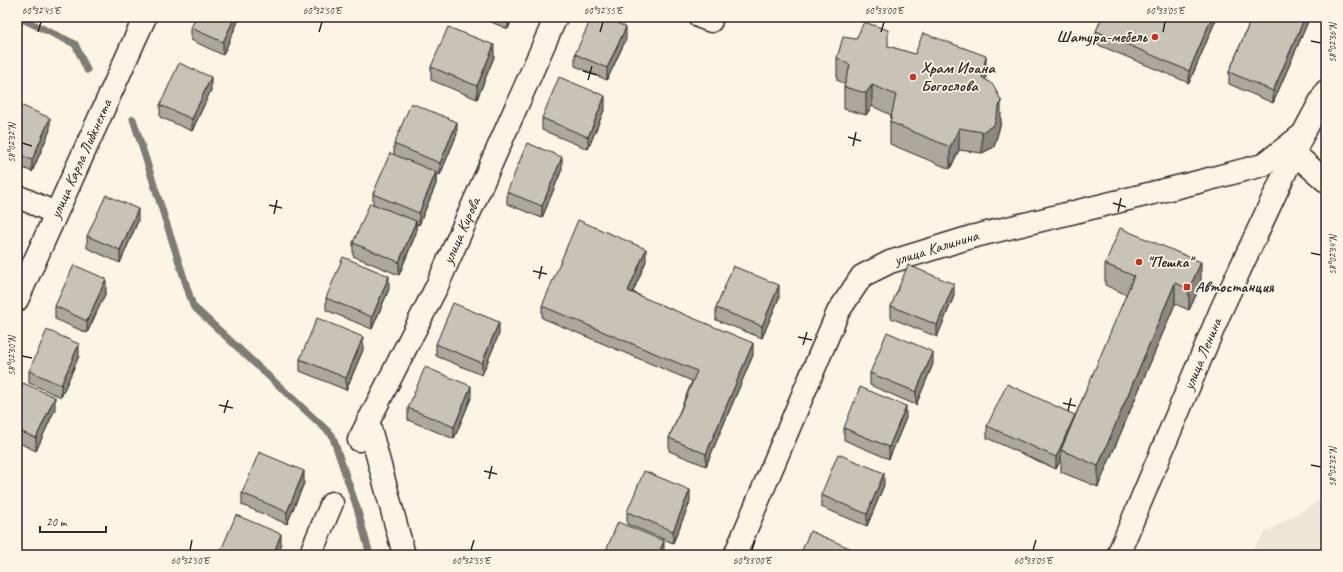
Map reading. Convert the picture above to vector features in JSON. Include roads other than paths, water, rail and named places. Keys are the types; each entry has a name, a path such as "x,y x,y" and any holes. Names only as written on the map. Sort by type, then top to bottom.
{"main road":[{"name":"улица Карла Либкнехта","path":"17,300 144,17"},
{"name":"улица Кирова","path":"359,440 437,286 556,17"},
{"name":"улица Ленина","path":"1118,555 1221,310 1303,134 1326,91"},
{"name":"улица Калинина","path":"735,555 838,312 862,276 890,262 971,237 1194,184 1263,165 1303,134"},
{"path":"1295,154 1326,181"},
{"path":"17,196 55,213"},
{"path":"368,421 403,551"},
{"path":"310,555 332,503"}],"waterway":[{"path":"18,17 75,44 87,70"},
{"path":"133,119 193,306 332,435 357,508 370,555"}],"place":[{"name":"Шатура-мебель","path":"1155,37"},
{"name":"Храм Иоана Богослова","path":"913,77"},
{"name":"\"Пешка\"","path":"1139,262"},
{"name":"Автостанция","path":"1187,287"}]}
